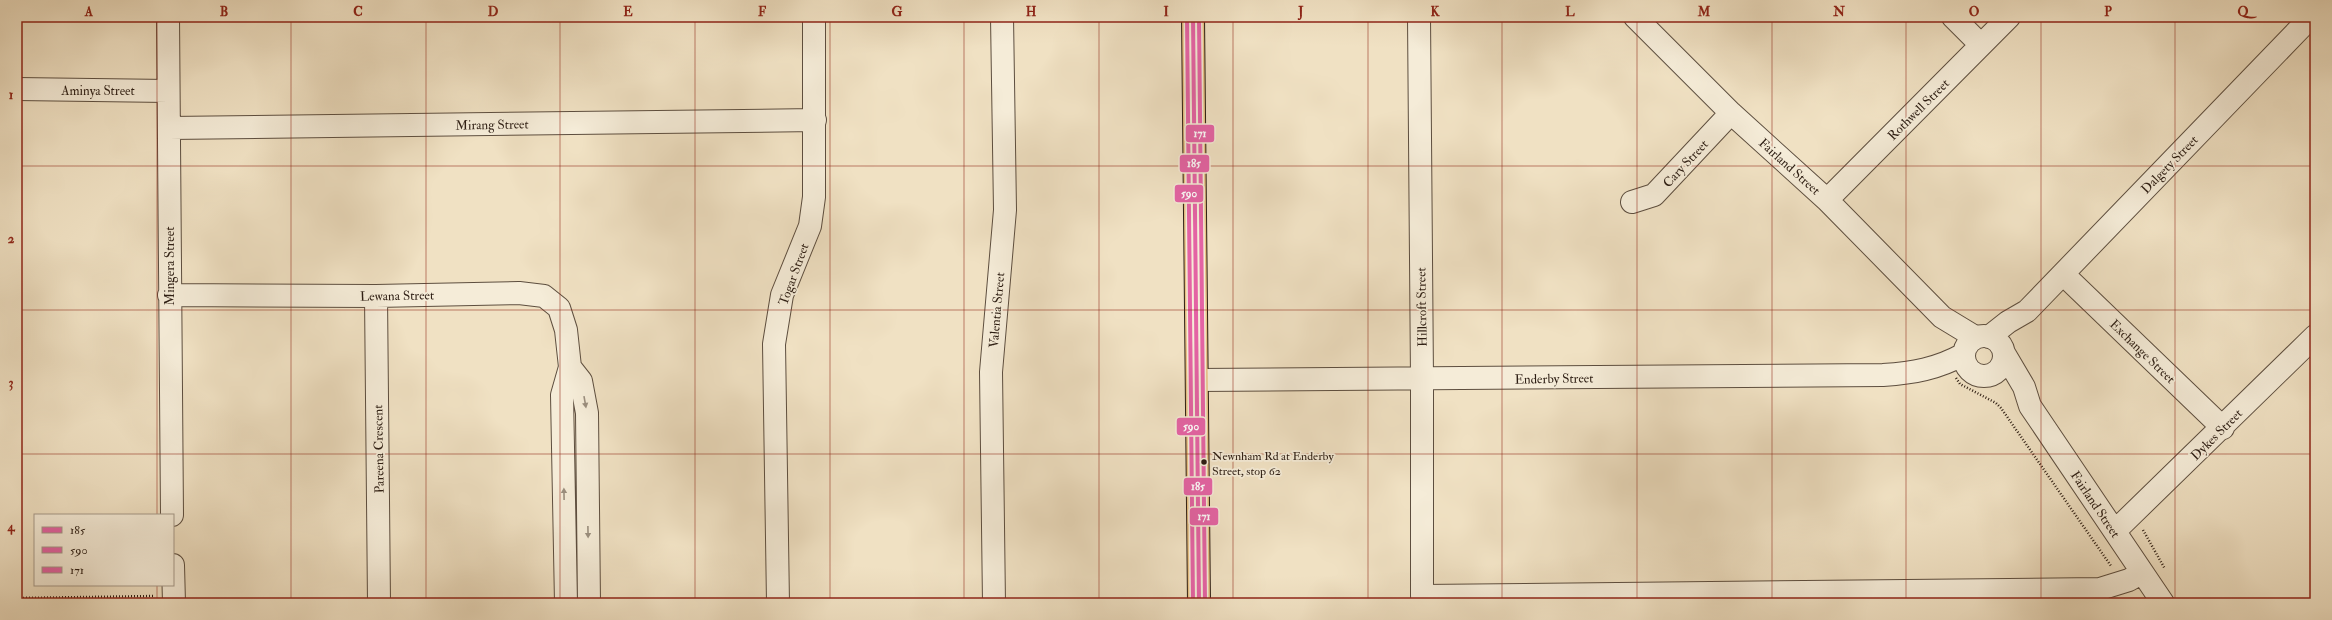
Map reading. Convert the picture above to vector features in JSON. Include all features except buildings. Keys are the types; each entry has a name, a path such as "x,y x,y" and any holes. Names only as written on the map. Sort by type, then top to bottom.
{"main road":[{"path":"1193,17 1199,603"}],"street":[{"name":"Mingera Street","path":"168,17 169,295 172,514"},
{"name":"Togar Street","path":"778,603 774,344 782,295 810,226 814,197 814,17"},
{"name":"Valentia Street","path":"994,603 991,372 1005,210 1002,17"},
{"name":"Hillcroft Street","path":"1419,17 1422,596 1793,598"},
{"name":"Fairland Street","path":"1635,17 1732,113 1827,200 1942,318 1954,344 1983,347 2024,387 2030,406 2115,531 2133,577 2163,603"},
{"path":"1953,17 1981,45"},
{"name":"Rothwell Street","path":"1827,200 2008,17"},
{"name":"Dalgety Street","path":"1983,347 2008,322 2028,311 2311,17"},
{"name":"Aminya Street","path":"21,90 168,91"},
{"name":"Cary Street","path":"1632,202 1654,195 1732,113"},
{"name":"Mirang Street","path":"169,128 815,120"},
{"name":"Exchange Street","path":"2063,274 2223,428"},
{"name":"Lewana Street","path":"169,295 376,296 519,293 544,296 559,308 566,330 570,367 562,395 566,603"},
{"name":"Pareena Crescent","path":"376,296 379,603"},
{"name":"Dykes Street","path":"2115,531 2223,428 2315,336"},
{"name":"Enderby Street","path":"1910,374 1937,367 1983,347"},
{"name":"Fairland Street","path":"1983,347 1967,367 1985,375 2030,406"},
{"path":"1983,347 2001,366 1985,375"},
{"name":"Lewana Street","path":"570,367 581,381 587,413 589,603"},
{"name":"Enderby Street","path":"1197,380 1910,374 1932,377 1985,375"},
{"path":"1793,598 2100,589 2133,577"},
{"path":"167,599 169,586"}],"path":[{"path":"1955,376 1960,384 1989,399 2001,408 2110,564 2133,577"},
{"path":"2134,514 2169,575"},
{"path":"17,598 167,599"}],"transit line":[{"name":"590","path":"1187,17 1193,603"},
{"name":"185","path":"1193,17 1199,603"},
{"name":"171","path":"1199,17 1205,603"}],"place":[{"name":"Newnham Rd at Enderby Street, stop 62","path":"1204,462"}]}
